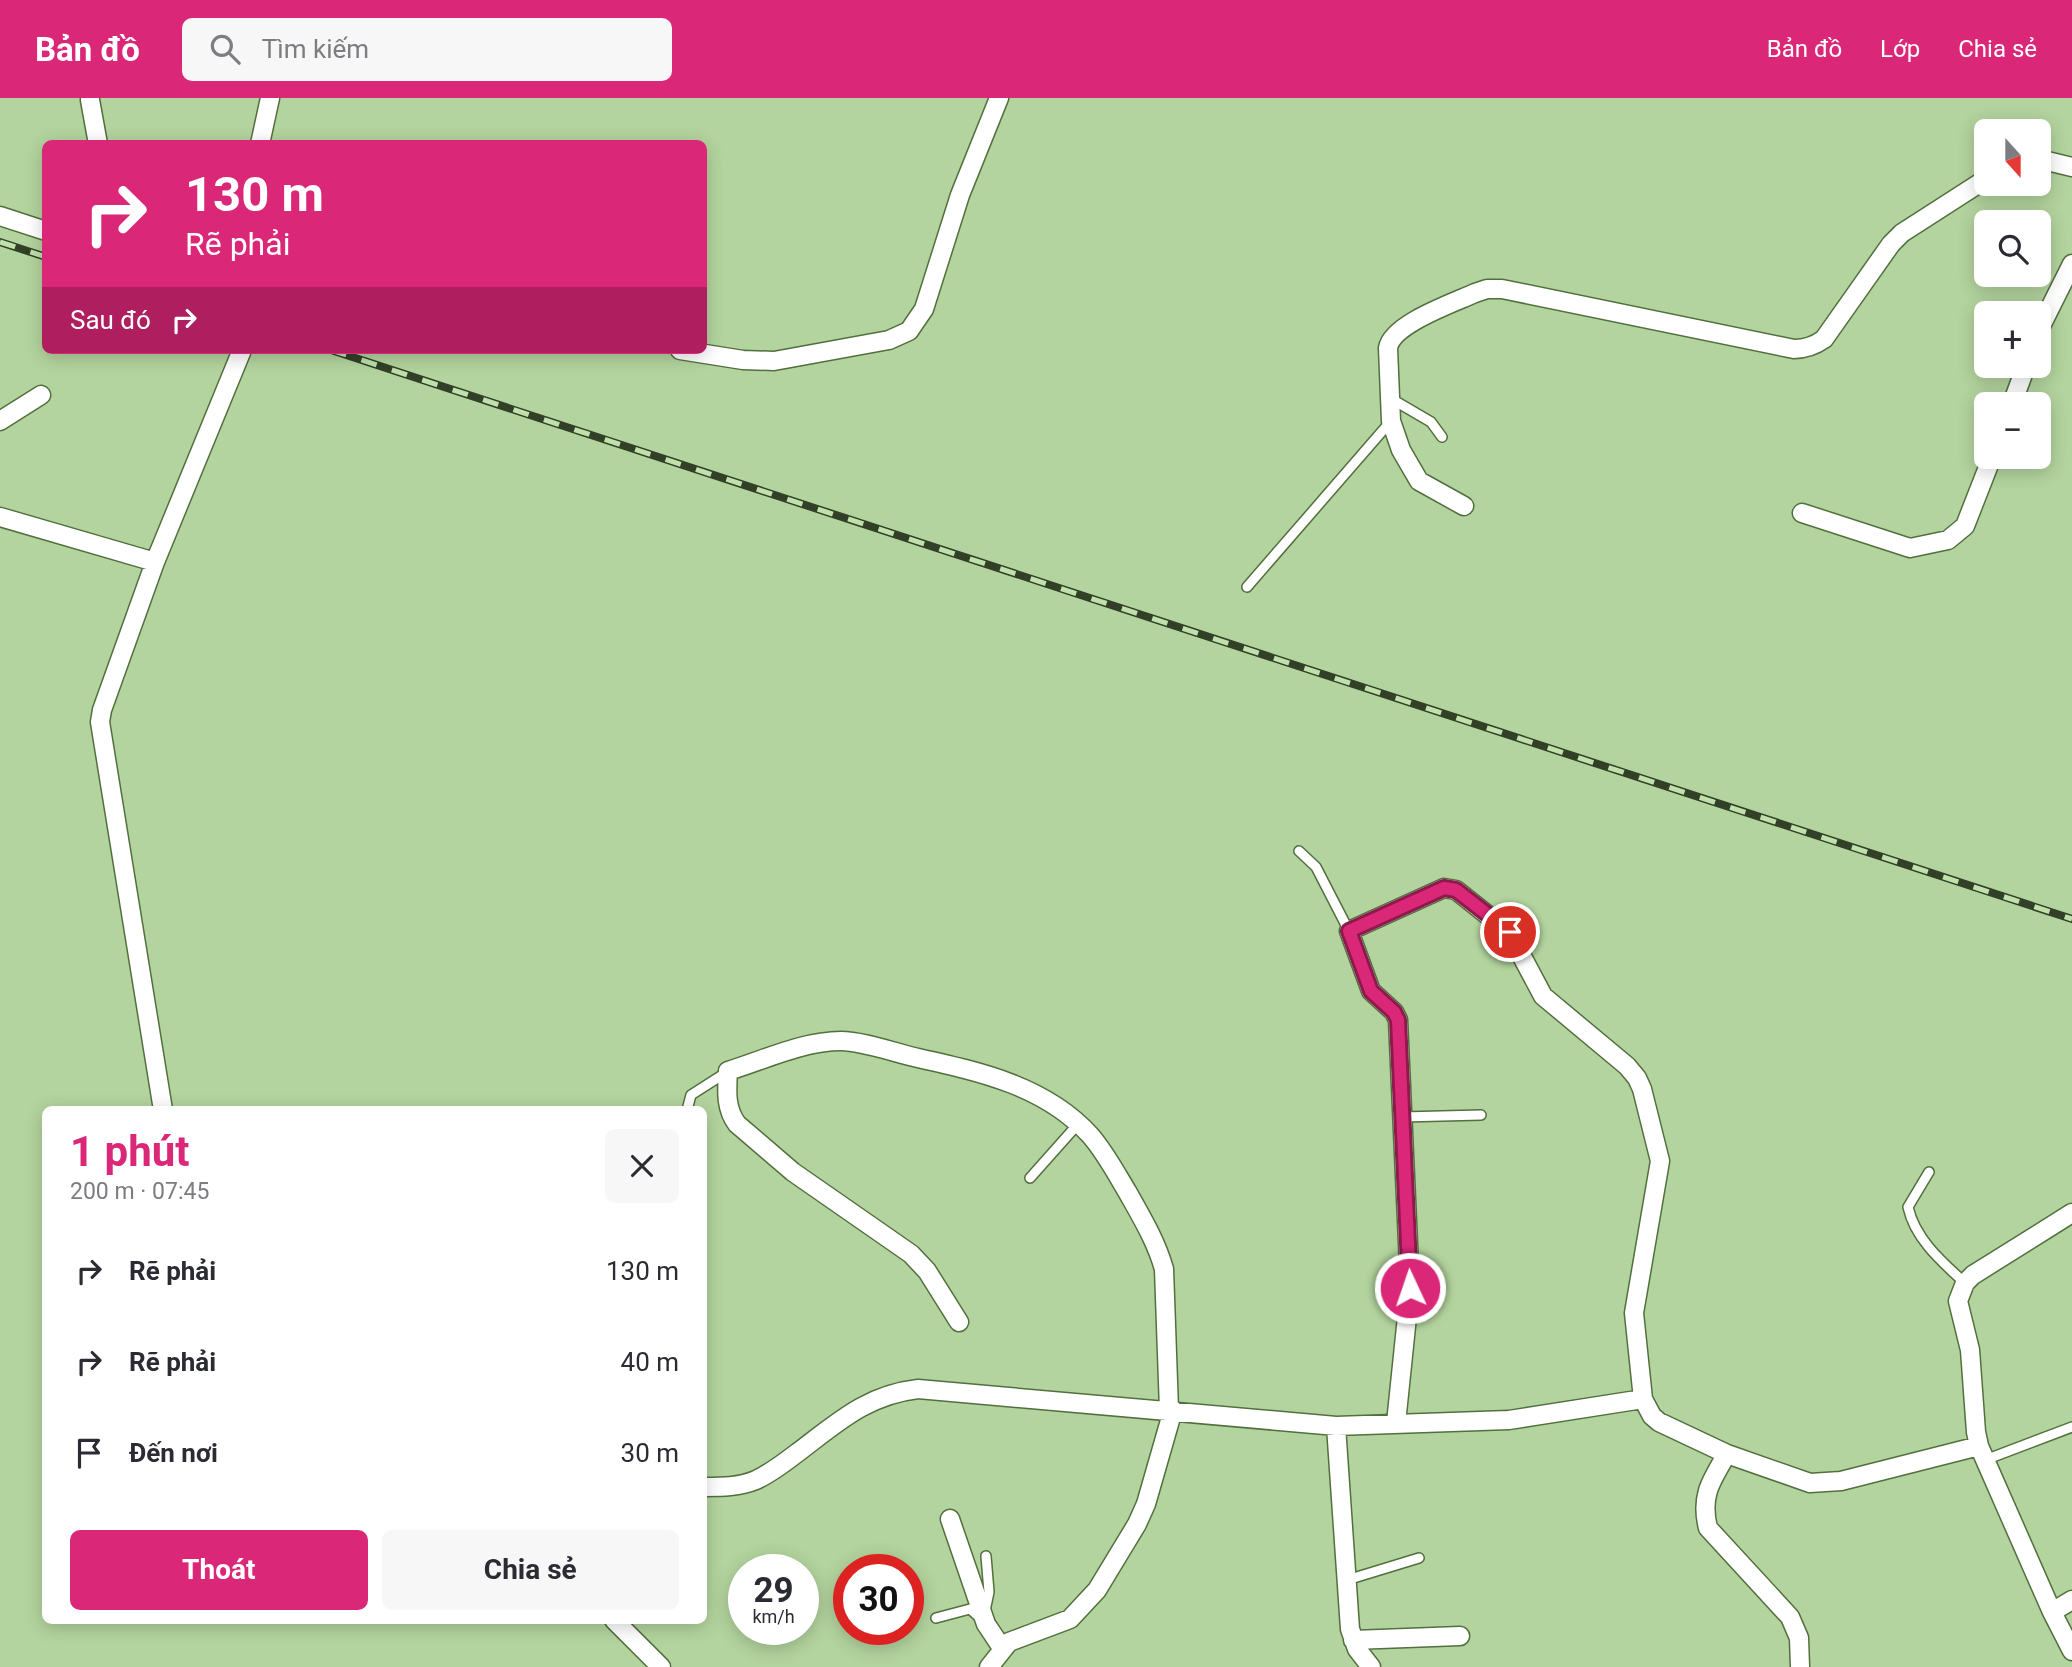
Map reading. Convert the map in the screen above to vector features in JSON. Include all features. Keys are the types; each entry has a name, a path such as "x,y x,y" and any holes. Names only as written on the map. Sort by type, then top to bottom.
{"street":[{"path":"261,140 270,98"},
{"path":"707,354 752,361 774,361 889,340 909,331 923,309 960,195 999,98"},
{"path":"90,100 97,140"},
{"path":"2051,162 2072,167"},
{"path":"1464,506 1419,481 1401,450 1391,421 1388,348 1394,335 1402,328 1475,293 1502,289 1794,349 1815,346 1824,339 1891,244 1902,233 1974,187"},
{"path":"0,216 42,230"},
{"path":"2051,306 2072,264"},
{"path":"162,1106 100,722 155,562 240,354"},
{"path":"0,421 41,395"},
{"path":"1802,513 1910,548 1948,540 1965,526 1987,469"},
{"path":"0,517 155,562"},
{"path":"1396,1423 1410,1288 1398,1020 1394,1012 1371,991 1349,931 1444,888 1456,890 1510,932 1543,996 1627,1066 1637,1078 1660,1160 1634,1303 1643,1399 1652,1416 1659,1422 1727,1454 1810,1483 1825,1484 1982,1453"},
{"path":"959,1322 927,1271 911,1254 793,1172 737,1124 731,1115 727,1097 728,1071 807,1045 843,1041 1007,1080 1030,1091 1078,1124 1107,1157 1153,1236 1164,1269 1171,1410 1146,1504 1097,1590 1070,1619 1057,1626 1020,1636 1002,1648 989,1667"},
{"path":"2072,1213 1973,1275 1965,1283 1958,1301 1970,1350 1976,1432 1982,1453 2072,1651"},
{"path":"707,1487 739,1485 756,1480 776,1469 858,1407 897,1392 918,1389 1336,1426 1509,1420 1643,1399"},
{"path":"1336,1426 1353,1640 1371,1667"},
{"path":"1727,1454 1708,1486 1704,1509 1709,1528 1790,1617 1799,1638 1800,1667"},
{"path":"950,1519 984,1620 1002,1648"},
{"path":"2052,1612 2072,1600"},
{"path":"618,1624 661,1667"},
{"path":"1353,1640 1460,1636"}],"lane":[{"path":"1388,397 1431,422 1442,437"},
{"path":"1247,587 1391,421"},
{"path":"1298,851 1315,867 1349,931"},
{"path":"688,1106 691,1095 728,1071"},
{"path":"1402,1117 1481,1115"},
{"path":"1030,1178 1078,1124"},
{"path":"1929,1172 1908,1207 1910,1218 1924,1241 1965,1283"},
{"path":"1982,1453 2072,1427"},
{"path":"936,1618 970,1609 984,1620 989,1598 986,1556"},
{"path":"1347,1580 1419,1558"}],"railway":[{"path":"0,242 42,256"},
{"path":"343,354 2072,919"}],"route":[{"path":"1410,1288 1398,1020 1394,1012 1371,991 1349,931 1444,888 1456,890 1510,932"}]}
